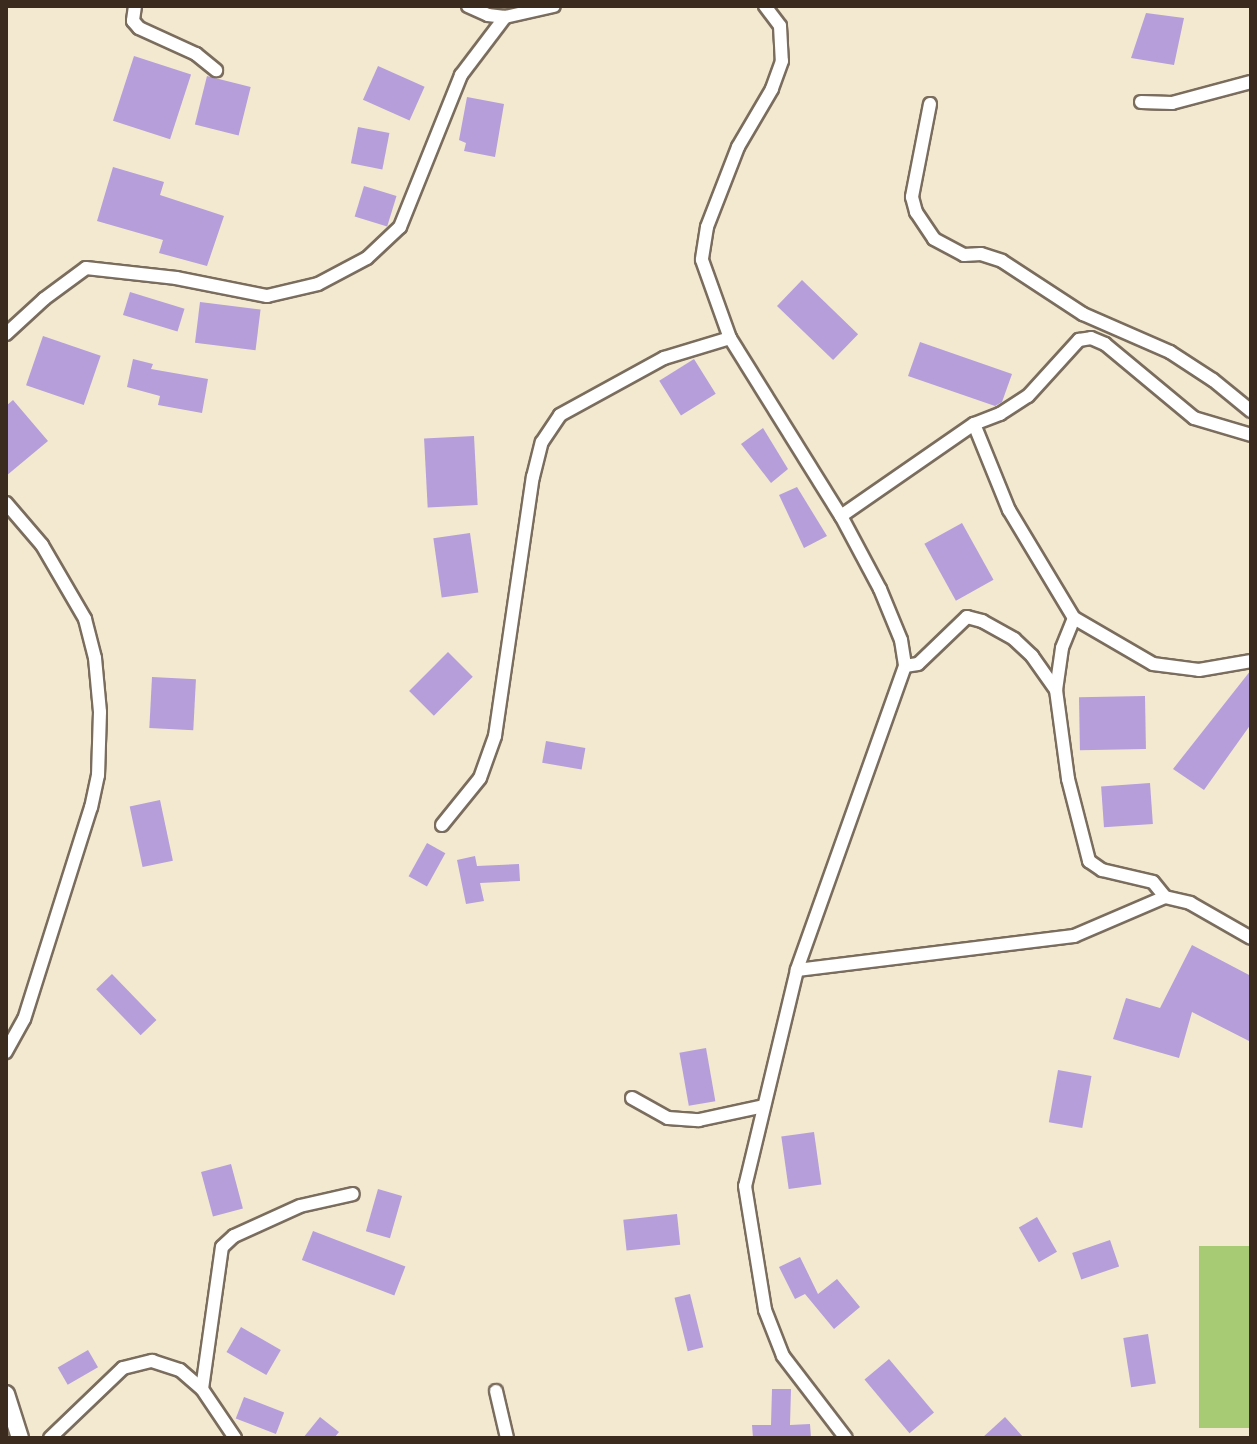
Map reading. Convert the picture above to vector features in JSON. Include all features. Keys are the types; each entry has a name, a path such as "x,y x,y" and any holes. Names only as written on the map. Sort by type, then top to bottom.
{"street":[{"path":"135,6 132,16 135,25 196,54 216,70"},
{"path":"468,6 505,17 554,6"},
{"path":"765,6 780,26 782,61 772,89 738,147 707,227 702,260 730,338 841,516 880,589 901,640 905,666 797,970 745,1186 765,1310 783,1356 846,1438"},
{"path":"6,334 86,268 176,278 267,296 318,284 367,258 400,227 461,75 505,17"},
{"path":"1141,102 1172,103 1251,82"},
{"path":"930,104 912,197 916,212 934,239 964,255 981,254 1002,261 1083,314 1170,352 1213,380 1251,411"},
{"path":"442,825 480,778 495,736 533,477 542,442 560,415 664,358 730,338"},
{"path":"841,516 974,424 1000,414 1028,396 1079,340 1091,338 1105,344 1194,418 1251,435"},
{"path":"974,424 1014,520 1074,618 1153,664 1199,670 1251,661"},
{"path":"6,503 42,545 85,619 95,658 100,724 98,775 91,807 24,1019 6,1052"},
{"path":"905,666 918,664 967,617 982,621 1014,639 1032,656 1056,690"},
{"path":"1074,618 1062,648 1056,690 1068,779 1089,861 1102,870 1153,882 1165,897"},
{"path":"797,970 991,945 1031,944 1074,936 1165,897 1190,903 1251,938"},
{"path":"632,1098 668,1118 699,1120 764,1106"},
{"path":"202,1389 222,1247 234,1236 300,1206 353,1194"},
{"path":"50,1438 123,1368 152,1361 180,1370 202,1389 235,1438"},
{"path":"496,1391 507,1438"},
{"path":"6,1394 20,1438"}],"green space":[{"path":"1199,1246 1251,1246 1251,1428 1199,1428"}],"building":[{"path":"1146,13 1184,18 1174,65 1131,58"},
{"path":"134,56 191,75 170,139 113,121"},
{"path":"378,66 425,87 410,121 363,100"},
{"path":"207,76 251,87 239,135 195,125"},
{"path":"467,97 504,104 495,157 464,151 466,143 459,140"},
{"path":"358,127 389,133 382,169 351,163"},
{"path":"113,167 164,182 160,195 224,216 207,266 159,253 163,240 97,221"},
{"path":"364,186 397,196 387,227 355,217"},
{"path":"802,280 858,334 833,360 777,306"},
{"path":"130,292 185,309 177,332 123,315"},
{"path":"200,302 261,309 256,350 195,343"},
{"path":"43,336 101,356 84,405 26,385"},
{"path":"920,342 1012,374 1002,402 995,406 908,376"},
{"path":"133,359 153,364 151,369 208,379 202,413 158,405 160,396 127,387"},
{"path":"694,359 716,394 681,415 659,381"},
{"path":"13,400 48,441 6,476 6,406"},
{"path":"763,428 788,469 771,483 741,444"},
{"path":"474,436 478,505 428,508 424,439"},
{"path":"797,487 827,536 804,548 779,495"},
{"path":"962,523 994,580 956,601 924,544"},
{"path":"470,533 478,592 442,598 433,538"},
{"path":"448,652 473,677 434,716 409,691"},
{"path":"1251,670 1251,724 1204,790 1173,769"},
{"path":"152,677 196,679 193,730 149,728"},
{"path":"1145,696 1146,749 1080,750 1079,697"},
{"path":"546,741 585,748 582,770 542,763"},
{"path":"1150,783 1153,824 1104,827 1101,786"},
{"path":"160,800 173,861 143,867 130,806"},
{"path":"427,843 445,853 427,886 409,876"},
{"path":"475,856 477,866 519,864 520,881 480,883 484,901 466,904 457,860"},
{"path":"1192,945 1251,976 1251,1042 1192,1012 1179,1058 1113,1039 1126,998 1160,1008"},
{"path":"112,974 156,1020 141,1035 96,989"},
{"path":"706,1048 715,1101 689,1106 679,1053"},
{"path":"1058,1070 1091,1076 1082,1128 1049,1122"},
{"path":"814,1132 821,1184 789,1189 781,1137"},
{"path":"231,1164 243,1208 213,1216 201,1172"},
{"path":"378,1189 402,1196 390,1238 366,1231"},
{"path":"677,1214 680,1245 627,1250 623,1220"},
{"path":"1037,1217 1057,1252 1039,1262 1019,1228"},
{"path":"313,1231 405,1266 394,1295 302,1260"},
{"path":"1110,1240 1119,1266 1081,1279 1072,1253"},
{"path":"800,1257 818,1294 837,1279 860,1307 834,1329 805,1294 795,1299 779,1267"},
{"path":"690,1294 703,1347 688,1351 674,1298"},
{"path":"241,1327 281,1350 266,1375 226,1352"},
{"path":"1148,1334 1156,1383 1131,1387 1123,1338"},
{"path":"88,1350 98,1367 68,1385 58,1368"},
{"path":"889,1359 934,1413 909,1433 864,1380"},
{"path":"772,1389 791,1389 790,1425 810,1424 811,1438 753,1438 752,1425 771,1425"},
{"path":"244,1397 284,1412 276,1434 236,1418"},
{"path":"320,1417 339,1432 334,1438 303,1438"},
{"path":"1005,1417 1024,1438 982,1438"}]}
